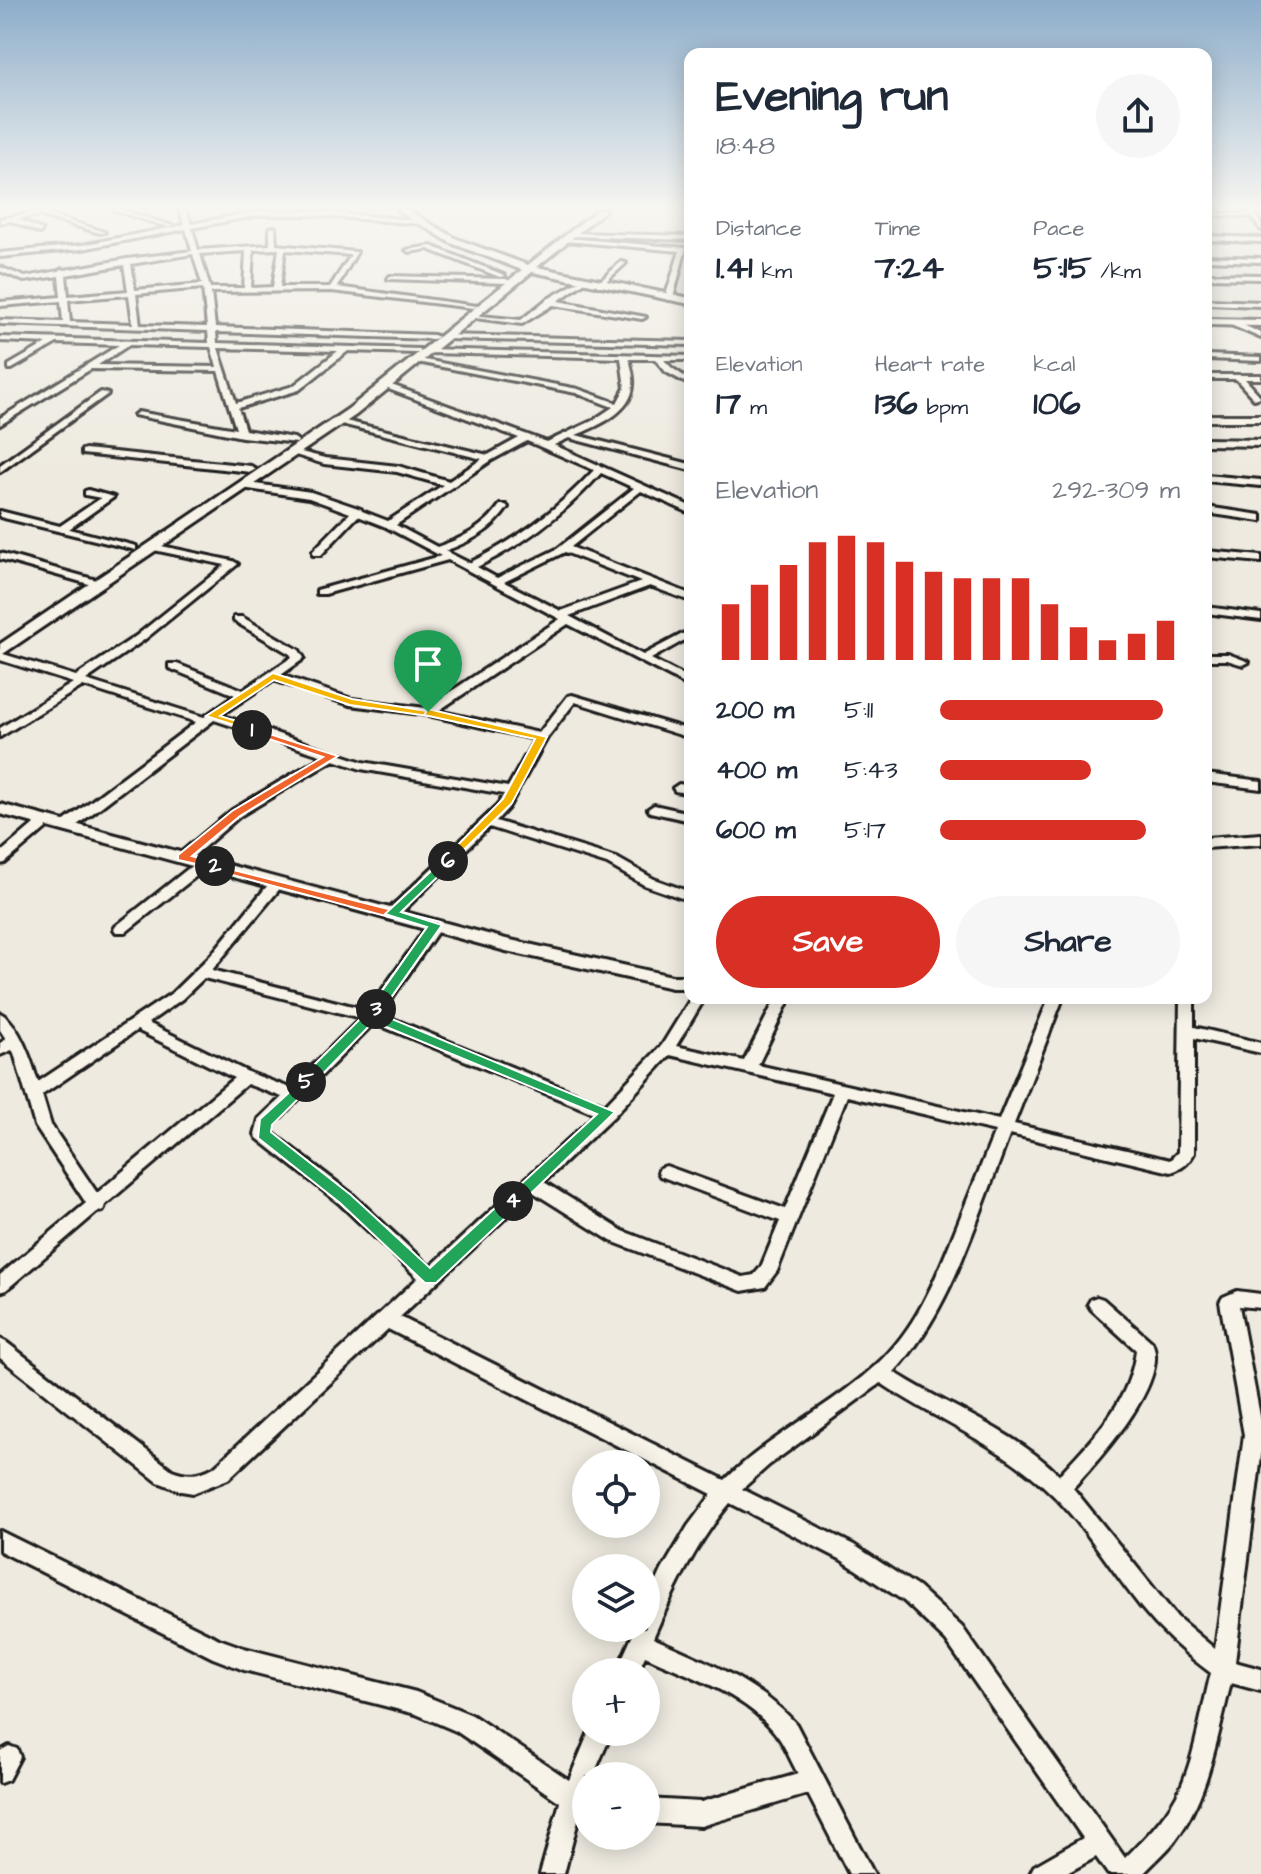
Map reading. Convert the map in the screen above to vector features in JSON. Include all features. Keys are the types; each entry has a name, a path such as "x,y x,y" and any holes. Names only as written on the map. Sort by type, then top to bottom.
{"main road":[{"path":"472,311 487,297"},
{"path":"0,653 133,548 251,469 337,422 489,297"},
{"path":"669,298 684,300"},
{"path":"1212,322 1261,323"},
{"path":"0,638 152,547 421,354"}],"street":[{"path":"0,304 74,297"},
{"path":"133,297 137,327"},
{"path":"207,297 213,343 242,434"},
{"path":"407,297 519,323 556,297"},
{"path":"67,298 67,325"},
{"path":"549,302 642,317"},
{"path":"1212,302 1261,304"},
{"path":"0,322 684,343"},
{"path":"1234,323 1261,336"},
{"path":"0,339 213,343 421,354 684,358"},
{"path":"12,367 58,340"},
{"path":"0,422 130,342"},
{"path":"233,407 296,388 347,348"},
{"path":"1212,352 1222,358"},
{"path":"421,354 578,391 618,406"},
{"path":"547,445 618,406 629,388 624,356"},
{"path":"657,357 684,379"},
{"path":"1212,357 1261,359"},
{"path":"91,367 220,369"},
{"path":"1212,377 1261,377"},
{"path":"1238,377 1257,397"},
{"path":"386,385 547,445 684,507"},
{"path":"3,465 104,394"},
{"path":"138,415 293,446 324,461 398,469 451,484"},
{"path":"1212,418 1261,418"},
{"path":"337,422 489,458"},
{"path":"566,435 684,466"},
{"path":"389,525 489,458 527,437"},
{"path":"1212,442 1261,443"},
{"path":"85,452 251,469"},
{"path":"670,462 684,456"},
{"path":"469,567 515,544 553,517 599,469"},
{"path":"1212,479 1261,483"},
{"path":"242,485 311,495 358,511 684,681"},
{"path":"496,582 565,548 640,488"},
{"path":"62,529 109,497 88,493"},
{"path":"437,550 479,532 503,507"},
{"path":"317,553 358,511"},
{"path":"1212,511 1261,518"},
{"path":"0,514 133,548"},
{"path":"1,732 70,690 79,679 233,568 233,564 152,547"},
{"path":"565,548 684,596"},
{"path":"1212,555 1261,559"},
{"path":"0,556 90,582"},
{"path":"321,592 449,557"},
{"path":"428,712 562,618 651,582"},
{"path":"1212,611 1261,617"},
{"path":"67,826 208,719 299,655 238,619"},
{"path":"643,659 684,636"},
{"path":"0,653 208,719 394,773 511,791"},
{"path":"1212,657 1228,657 1243,662"},
{"path":"173,666 245,695"},
{"path":"273,676 350,702 428,712 542,737"},
{"path":"392,914 502,808 542,737 564,705 575,697 684,732"},
{"path":"183,858 236,813 332,756"},
{"path":"1212,779 1261,785"},
{"path":"0,809 435,925 672,982 684,982"},
{"path":"654,809 684,816"},
{"path":"0,860 46,821"},
{"path":"486,822 612,861 649,882 684,895"},
{"path":"1212,843 1261,839"},
{"path":"121,929 204,863"},
{"path":"34,1093 203,973 277,883"},
{"path":"430,1278 346,1199 263,1134 265,1123 372,1016 435,925"},
{"path":"203,973 372,1016 608,1112"},
{"path":"0,1347 165,1476 187,1486 202,1484 221,1473 388,1320 608,1112 667,1049 694,1004"},
{"path":"749,1067 780,1004"},
{"path":"633,1658 670,1576 726,1491 770,1454 880,1373 911,1339 938,1295 1054,1004"},
{"path":"667,1049 1004,1126 1156,1165 1171,1166 1180,1162 1186,1153 1187,1004"},
{"path":"0,1018 16,1040 43,1126 97,1206"},
{"path":"135,1023 245,1077 293,1095"},
{"path":"1187,1031 1261,1048"},
{"path":"0,1050 16,1040"},
{"path":"0,1285 97,1206 245,1077"},
{"path":"532,1183 617,1236 742,1284 759,1282 765,1277 842,1089"},
{"path":"666,1172 790,1218"},
{"path":"388,1320 847,1552 911,1594 954,1634 1125,1874 1166,1833 1185,1803 1197,1773 1223,1669 1258,1436 1229,1302 1237,1298 1261,1301"},
{"path":"1060,1488 1115,1425 1130,1401 1146,1359 1146,1347 1097,1304"},
{"path":"880,1373 917,1399 1020,1455 1060,1488 1165,1620 1223,1669 1261,1680"},
{"path":"0,1541 213,1647 244,1659 416,1703 443,1713 464,1723 572,1792"},
{"path":"640,1643 738,1689 773,1713 814,1781 862,1874"},
{"path":"660,1812 701,1814 814,1781"},
{"path":"552,1874 558,1840 572,1811"},
{"path":"1042,1874 1100,1841"}],"shaded area":[{"path":"1212,297 1261,297 1261,322 1212,319"}],"route":[{"path":"428,712 350,702 273,676 212,716 332,756 236,813 183,858 392,914 435,925 372,1016 608,1112 430,1278 346,1199 263,1134 265,1123 372,1016 435,925 392,914 502,808 542,737 428,712"}]}
